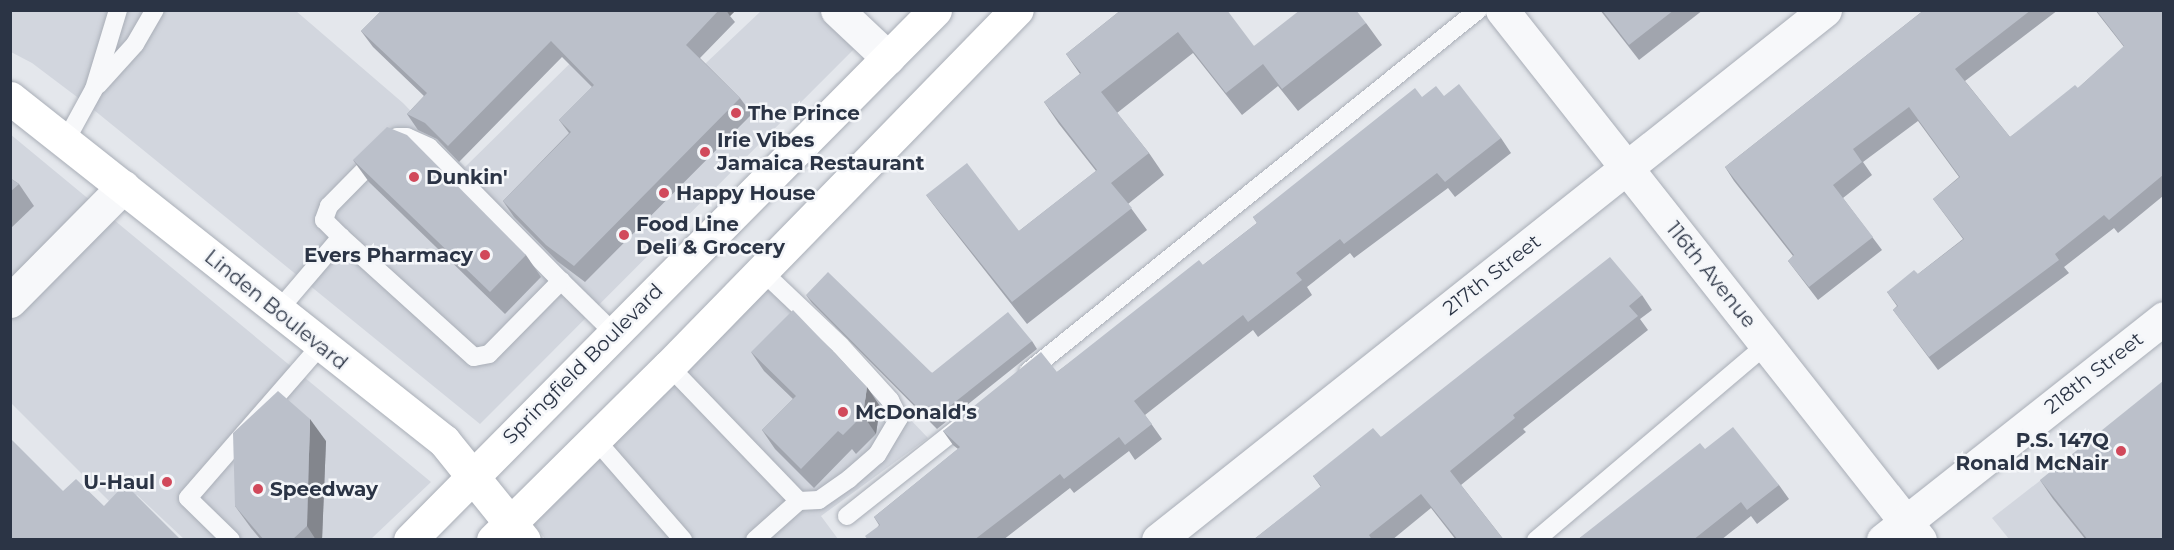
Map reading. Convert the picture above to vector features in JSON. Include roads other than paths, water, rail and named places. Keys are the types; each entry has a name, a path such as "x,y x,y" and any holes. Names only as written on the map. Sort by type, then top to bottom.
{"main road":[{"name":"Springfield Boulevard","path":"410,540 935,10"},
{"path":"509,534 595,439 1017,10"},
{"name":"Linden Boulevard","path":"10,98 320,346 444,441 474,474 509,534"}],"street":[{"path":"837,10 888,58"},
{"name":"116th Avenue","path":"1502,10 1766,345 1903,533"},
{"name":"217th Street","path":"1158,540 1826,10"},
{"path":"10,301 123,187"},
{"name":"218th Street","path":"1903,533 2163,318"}],"lane":[{"path":"94,89 135,44 155,10"},
{"path":"1010,386 1478,10"},
{"path":"65,142 94,89 116,11"},
{"path":"561,281 489,354 474,357 324,220 329,206 397,137 407,137 429,147 614,333"},
{"path":"277,312 341,237"},
{"path":"755,540 799,501 819,500 849,479 877,455 898,418 890,400 840,345 761,270"},
{"path":"1536,540 1766,345"},
{"path":"231,540 188,498 320,346"},
{"path":"669,366 799,501"},
{"path":"847,516 983,408"},
{"path":"595,439 682,540"}],"place":[{"name":"The Prince","path":"736,113"},
{"name":"Irie Vibes Jamaica Restaurant","path":"705,152"},
{"name":"Dunkin'","path":"414,177"},
{"name":"Happy House","path":"664,193"},
{"name":"Food Line Deli & Grocery","path":"624,235"},
{"name":"Evers Pharmacy","path":"485,255"},
{"name":"McDonald's","path":"843,412"},
{"name":"P.S. 147Q Ronald McNair","path":"2121,451"},
{"name":"U-Haul","path":"167,482"},
{"name":"Speedway","path":"258,489"}]}
